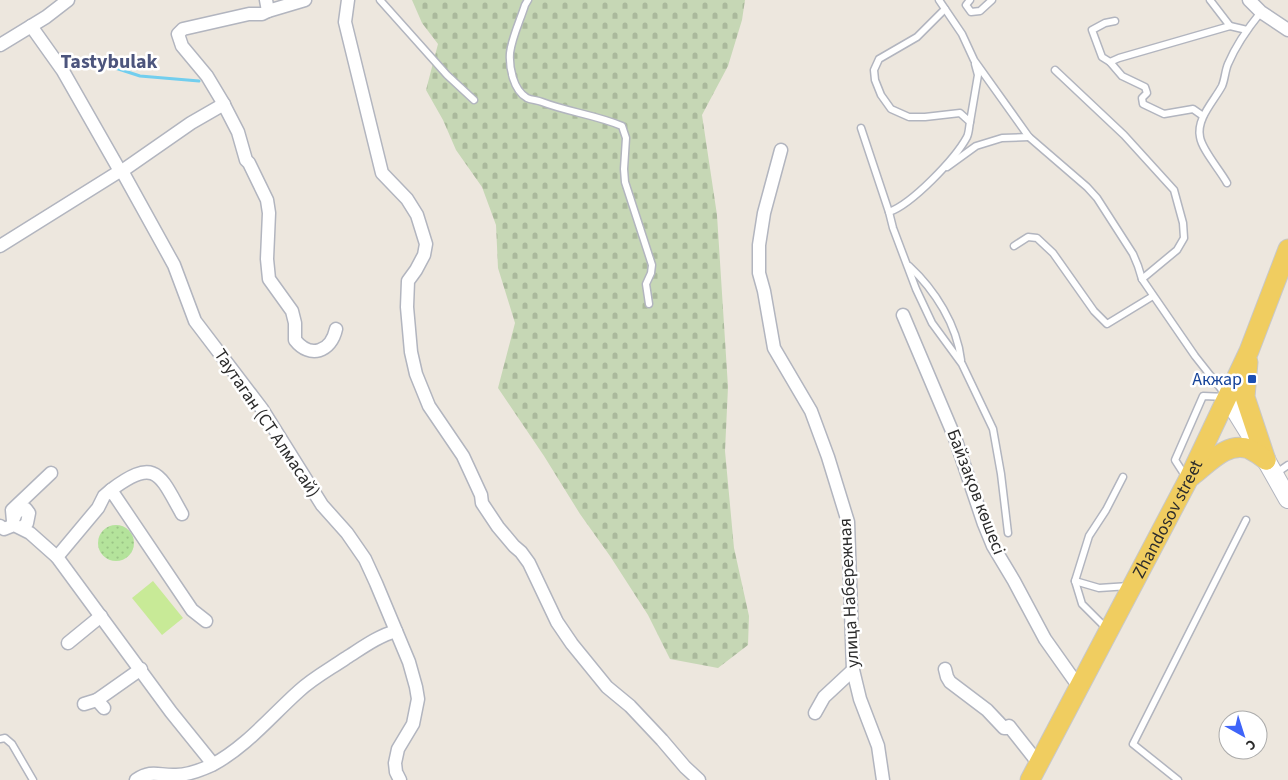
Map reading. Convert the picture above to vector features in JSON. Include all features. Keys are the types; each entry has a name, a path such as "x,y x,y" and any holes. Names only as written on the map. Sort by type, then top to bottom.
{"main road":[{"name":"Zhandosov street","path":"1034,772 1188,480 1248,350 1288,249"},
{"path":"1248,350 1245,397 1288,498"},
{"path":"1227,397 1276,466"},
{"path":"1188,480 1224,450 1235,448 1248,449 1276,466"}],"street":[{"path":"0,45 32,26 68,0"},
{"path":"306,0 267,6 183,30 178,34 182,46 207,76 224,104 238,132 246,160 267,200 269,213 267,259 269,279 292,311 296,323 295,340 299,346 306,350 317,351 324,349 333,339 336,330"},
{"path":"348,0 345,22 382,173 407,199 417,215 426,244 424,255 408,281 407,307 411,352 418,380 429,406 462,456 481,495 482,503 498,527 514,546 522,552 529,563 557,622 572,644 607,686 639,715 699,780"},
{"path":"1249,0 1261,12 1288,30"},
{"name":"Таутаган (СТ Алмасай)","path":"32,26 64,72 174,265 195,321 262,409 322,504 365,559 409,662 416,687 418,700 413,724 398,749 395,763 396,772 400,780"},
{"path":"0,246 121,171 191,123 224,104"},
{"name":"улица Набережная","path":"781,150 764,213 759,245 759,273 774,348 811,411 828,457 848,522 853,670 860,699 878,746 883,780"},
{"name":"Байзақов көшесі","path":"903,315 955,438 993,546 1045,639 1079,687"},
{"path":"57,557 98,508 104,496 138,474 149,472 159,475 182,514"},
{"path":"9,527 12,510 51,473"},
{"path":"111,490 192,610 206,622"},
{"path":"9,527 27,523 33,491"},
{"path":"9,527 42,542 57,557 171,712 213,764"},
{"path":"68,643 101,616"},
{"path":"136,780 144,774 151,773 173,776 189,774 213,764 230,754 313,680 365,646 388,633 396,631"},
{"path":"95,704 141,669"},
{"path":"945,669 950,682 987,710 1004,728 1009,726 1034,772"},
{"path":"815,713 824,697 853,670"}],"lane":[{"path":"380,0 447,75 474,100"},
{"path":"528,0 512,46 510,55 511,71 519,90 527,98 622,126 626,138 625,182 652,265 646,284 649,304"},
{"path":"934,177 968,136 978,74 962,34 939,0"},
{"path":"970,0 966,5 971,12 980,11 992,0"},
{"path":"1210,0 1230,26"},
{"path":"945,9 917,37 879,59 874,70 876,80 880,95 892,108 909,117 960,113 970,122"},
{"path":"1227,183 1218,166 1204,149 1199,128 1203,116 1223,83 1228,65 1247,30 1261,12"},
{"path":"1115,21 1105,22 1092,30 1102,57 1110,62 1122,76 1145,87 1148,93 1142,98 1143,104 1164,114 1192,109 1203,116"},
{"path":"1110,62 1230,26 1247,30"},
{"path":"974,60 1029,137 1087,187 1097,198 1133,254 1142,278 1153,296 1195,356 1227,397"},
{"path":"1055,70 1124,135 1174,190 1183,223 1184,238 1178,250 1142,278"},
{"path":"861,128 893,228 916,289 932,323 962,364 993,429 1008,533"},
{"path":"889,212 898,209 934,177 976,146 1002,138 1029,137"},
{"path":"1014,246 1028,237 1037,238 1053,253 1094,311 1107,324 1153,296"},
{"path":"907,264 928,286 939,302 960,346 962,364"},
{"path":"1109,631 1082,604 1075,581 1090,536 1123,477"},
{"path":"1178,780 1133,744 1246,520"},
{"path":"1075,581 1099,588 1132,586"},
{"path":"0,739 5,738 12,744 29,778"}],"green space":[{"path":"412,0 745,0 742,20 728,66 702,115 717,215 728,387 725,451 734,548 749,616 748,645 718,668 670,659 648,615 498,388 515,323 498,268 496,225 482,187 456,150 443,120 426,90 438,44 422,23"},
{"path":"116,525 123,526 129,530 133,536 133,550 129,556 123,560 116,561 109,560 103,556 99,550 98,543 99,536 103,530 109,526"},
{"path":"153,581 183,618 162,635 132,598"}],"waterway":[{"path":"103,64 140,76 199,81"}],"place":[{"name":"Акжар","path":"1252,379"}],"district":[{"name":"Tastybulak","path":"109,62"}]}
